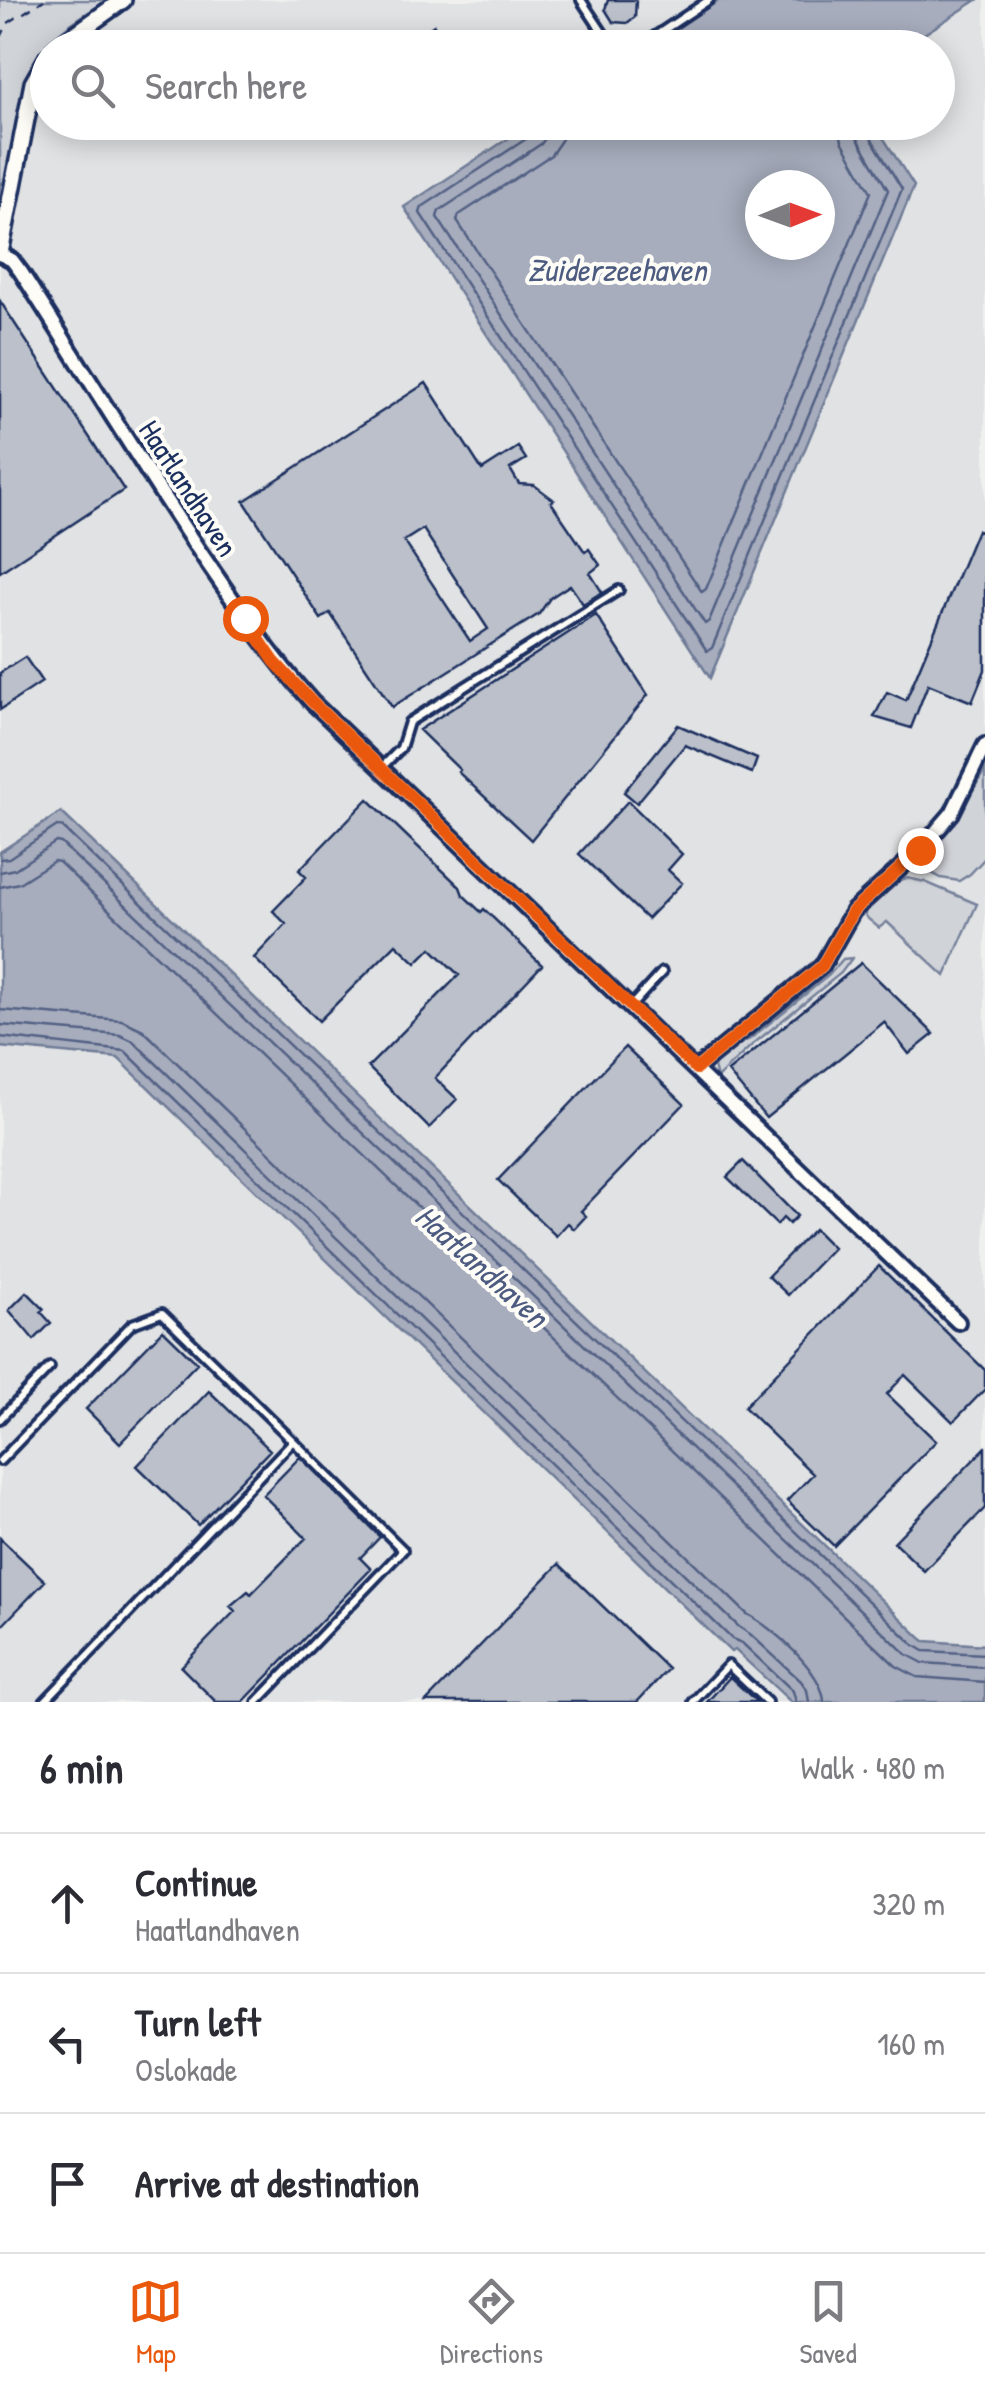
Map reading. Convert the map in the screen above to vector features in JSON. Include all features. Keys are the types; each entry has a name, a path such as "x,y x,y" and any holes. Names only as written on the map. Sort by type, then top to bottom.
{"street":[{"path":"82,30 124,0"},
{"path":"0,253 30,98"},
{"name":"Haatlandhaven","path":"0,253 21,272 160,492 274,661 380,768 958,1322"},
{"path":"696,1069 822,966 853,911 920,850 952,813 985,745"}],"lane":[{"path":"581,0 601,30"},
{"path":"664,30 709,0"},
{"path":"380,768 401,748 409,722 619,590"},
{"path":"630,1007 662,972"},
{"path":"0,1461 132,1324 162,1313 402,1550 257,1702"},
{"path":"0,1419 50,1366"},
{"path":"44,1702 292,1440"},
{"path":"693,1702 728,1665 767,1702"}],"path":[{"path":"0,39 8,24 44,0"}],"shaded area":[{"path":"0,0 985,0 985,1658 940,1702 0,1702"},
{"path":"0,0 108,0 64,30 30,30 30,75 0,204"},
{"path":"985,770 985,858 959,881 941,878 921,867 922,860 950,829"},
{"path":"907,878 977,904 945,976 887,922 879,928 866,917 864,910"},
{"path":"852,958 841,973 717,1078 714,1067 725,1053 750,1039 843,959"}],"water":[{"path":"719,0 977,0 930,30 673,30"},
{"name":"Zuiderzeehaven","path":"506,140 885,140 914,186 710,678 404,207"},
{"name":"Haatlandhaven","path":"61,812 921,1638 985,1645 985,1702 791,1702 735,1650 731,1652 118,1058 0,1047 0,852"}],"building":[{"path":"608,0 636,0 635,17 627,23 613,22 605,9"},
{"path":"0,301 124,490 0,572"},
{"path":"426,383 482,470 518,447 526,459 510,469 519,484 534,485 554,500 551,502 585,552 589,549 600,565 590,573 602,592 583,604 570,585 550,598 539,614 392,707 330,613 321,619 244,501","holes":["423,529 488,629 470,641 404,541"]},
{"path":"977,530 985,534 985,670 972,702 928,684 911,728 874,717 887,692 906,700"},
{"path":"596,615 648,695 531,840 419,730"},
{"path":"25,657 42,682 0,710 0,673"},
{"path":"678,725 757,759 752,773 685,745 637,803 624,792"},
{"path":"368,799 460,887 463,895 481,912 484,909 542,965 435,1078 457,1099 429,1128 368,1067 459,975 431,948 416,963 396,944 319,1021 254,958 286,924 273,911 306,877 299,870"},
{"path":"628,801 682,854 668,870 682,883 647,919 579,854"},
{"path":"861,963 934,1034 909,1054 884,1022 766,1118 728,1072"},
{"path":"625,1047 684,1104 581,1211 586,1216 574,1229 568,1223 556,1236 498,1180"},
{"path":"743,1161 797,1216 789,1224 783,1218 777,1225 727,1177"},
{"path":"814,1229 833,1248 788,1295 768,1276"},
{"path":"879,1266 985,1370 985,1389 953,1422 905,1375 887,1394 936,1441 834,1546 787,1501 813,1474 744,1407"},
{"path":"27,1292 44,1309 41,1312 51,1323 34,1340 9,1310"},
{"path":"163,1330 197,1363 120,1443 86,1409"},
{"path":"209,1391 270,1450 198,1525 137,1466"},
{"path":"985,1448 985,1508 924,1571 894,1542"},
{"path":"300,1457 380,1537 360,1558 371,1569 243,1702 216,1702 181,1667 235,1611 230,1606 248,1591 251,1594 306,1538 263,1495"},
{"path":"0,1538 45,1581 0,1628"},
{"path":"559,1564 668,1669 637,1702 426,1702"},
{"path":"730,1677 757,1702 707,1702"}],"route":[{"path":"245,618 274,661 312,702 696,1069 822,966 853,911 920,850"}]}
